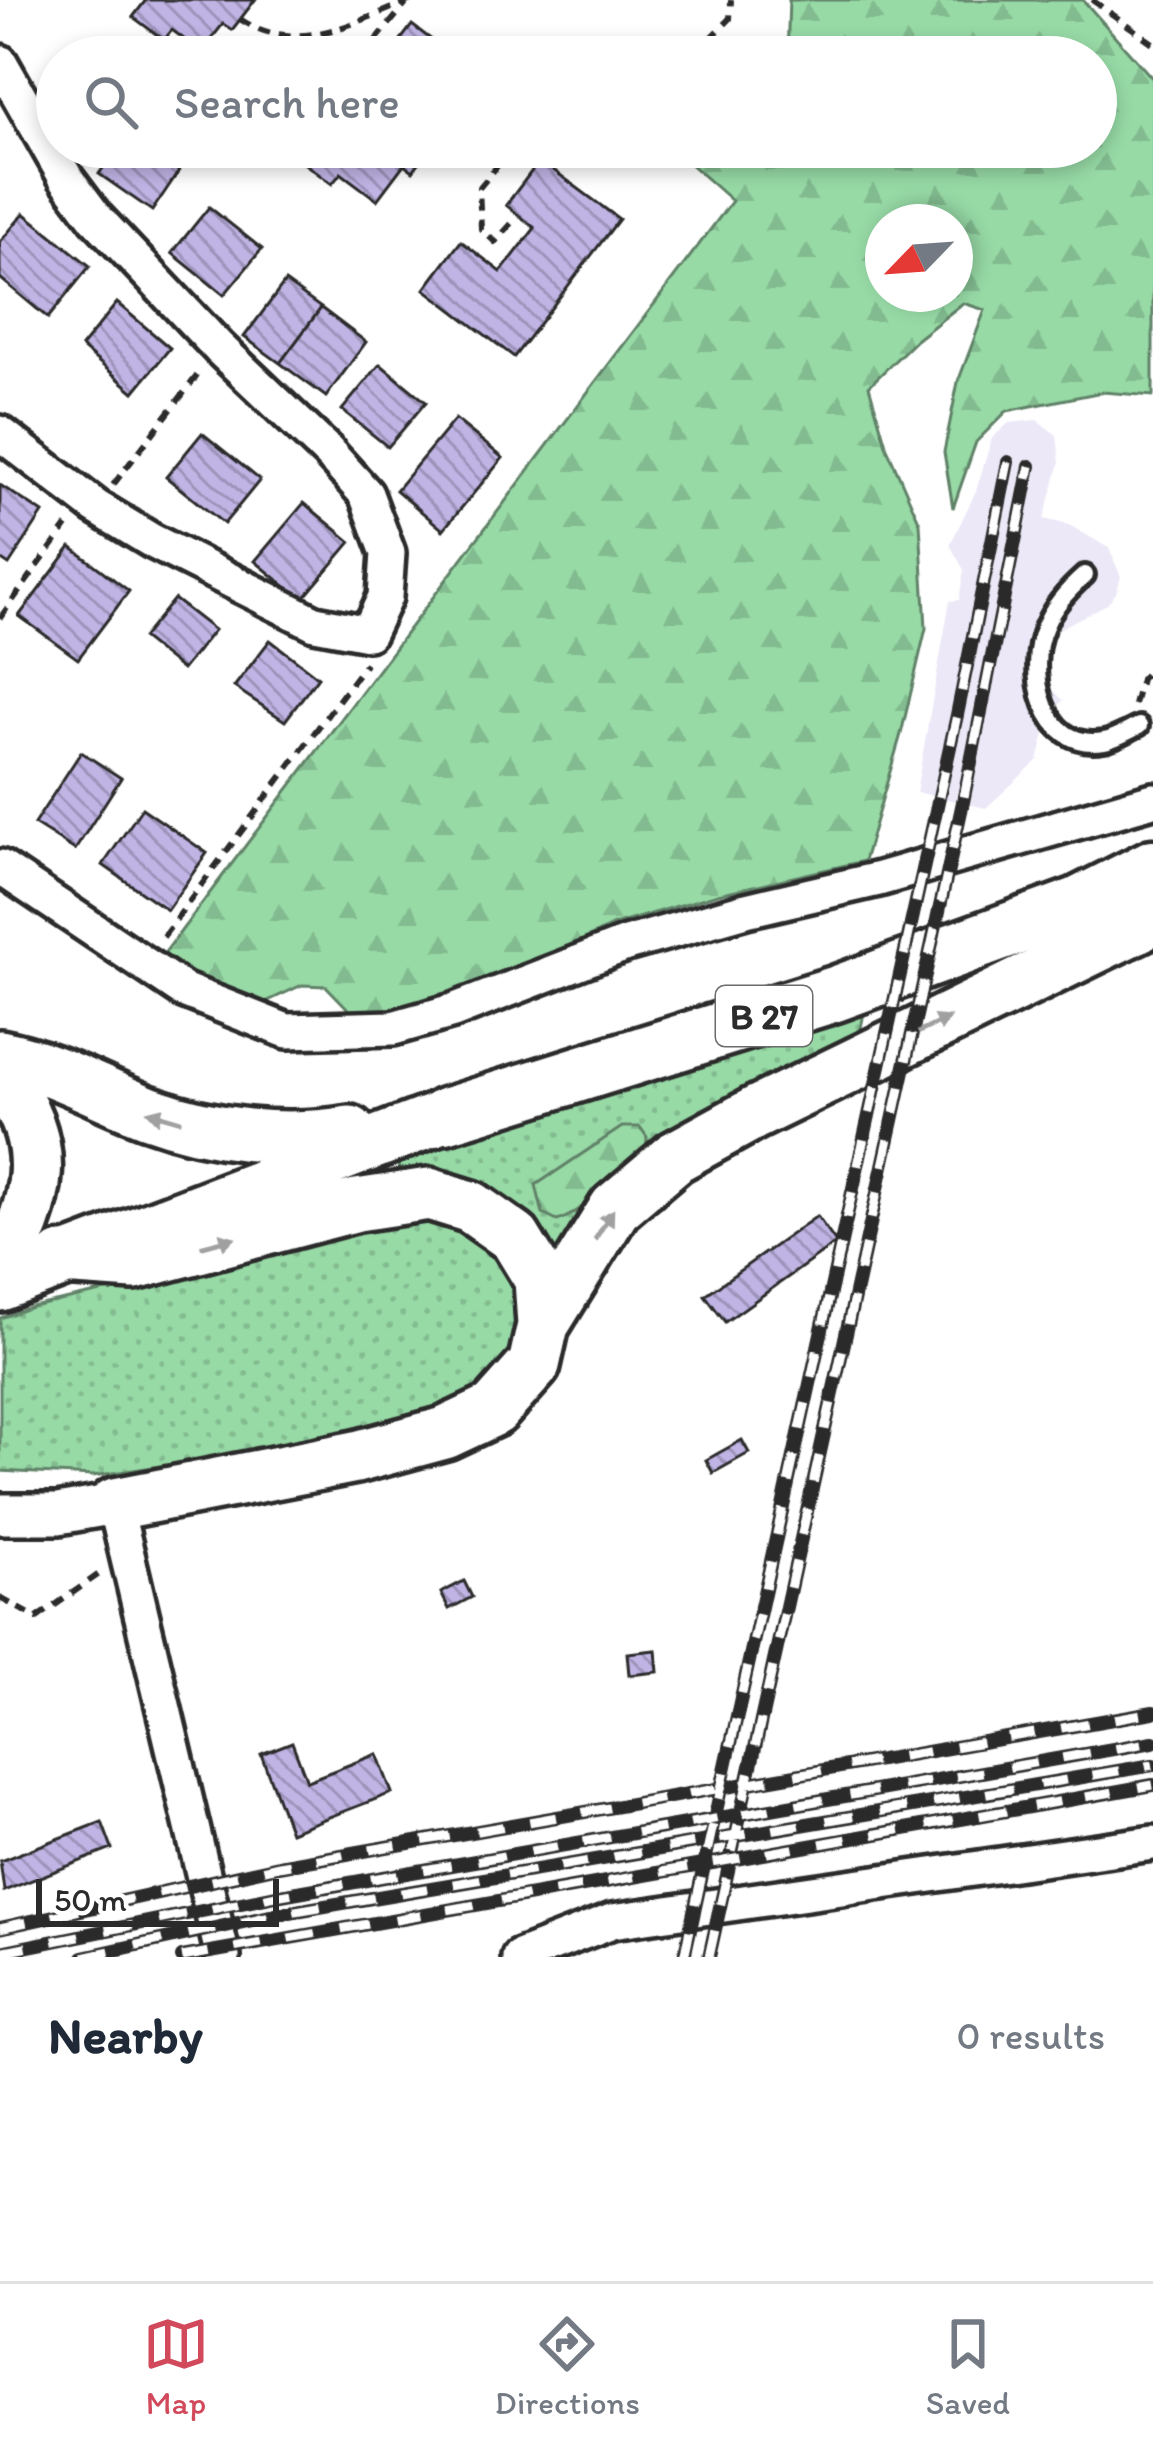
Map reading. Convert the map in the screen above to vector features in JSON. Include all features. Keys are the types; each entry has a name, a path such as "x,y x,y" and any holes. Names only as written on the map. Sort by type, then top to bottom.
{"highway":[{"name":"B 27","path":"446,1116 835,994 1078,905 1153,867"},
{"name":"B 27","path":"1078,905 1153,891"}],"main road":[{"path":"543,1325 615,1208 675,1157 754,1113 1153,919"},
{"path":"0,1055 32,1061 150,1112 226,1132 284,1137 339,1134 446,1116"},
{"path":"0,1074 22,1105 33,1140 37,1183 26,1225 0,1274"},
{"name":"B 27","path":"0,1285 446,1116"},
{"path":"62,1259 134,1264 357,1204 429,1194 471,1207 515,1238 540,1279 543,1325 534,1365 494,1410 445,1432 356,1457 115,1504"}],"street":[{"path":"0,62 36,124"},
{"path":"0,433 96,507 152,541 315,623 368,633 385,597 388,553 366,494 218,348 96,218 61,168"},
{"path":"0,867 183,990 287,1031 393,1028 453,1011 626,944 879,879 1153,800"},
{"path":"0,1514 58,1514 115,1504 223,1957"},
{"path":"519,1957 612,1921 1153,1843"}],"lane":[{"path":"1084,574 1067,590 1044,626 1036,689 1066,735 1102,741 1138,726"}],"path":[{"path":"294,36 356,24 410,0"},
{"path":"380,36 410,0"},
{"path":"713,36 730,19 731,0"},
{"path":"1092,0 1153,43"},
{"path":"240,19 257,31 276,36"},
{"path":"495,168 479,188 481,229 494,242 513,222"},
{"path":"96,507 218,348"},
{"path":"0,618 64,531"},
{"path":"169,929 364,669"},
{"path":"0,1598 37,1618 128,1553"}],"shaded area":[{"path":"1037,420 1057,435 1060,463 1044,519 1069,525 1109,548 1121,577 1107,604 1057,630 1048,645 1041,660 1042,679 1063,700 1047,726 1038,760 986,808 916,792 950,601 959,600 964,570 950,545 976,491 992,438 1009,423"}],"green space":[{"path":"789,0 1083,0 1115,36 788,36"},
{"path":"1117,38 1153,79 1153,396 1102,392 1007,411 976,442 953,508 944,452 958,382 985,310 973,306 973,204 865,204 865,312 952,312 869,386 887,448 920,523 926,628 864,861 718,894 614,925 494,983 422,1009 355,1016 326,986 302,985 255,1007 160,959 732,201 695,168 1117,168"},
{"path":"867,997 857,1049 559,1265 399,1181 398,1157"},
{"path":"622,1127 640,1127 647,1137 646,1152 567,1217 557,1221 543,1214 536,1185"},
{"path":"394,1212 469,1223 518,1274 519,1344 501,1375 441,1415 267,1450 93,1476 0,1471 0,1318 190,1273"}],"building":[{"path":"146,0 255,0 232,30 223,24 214,36 180,36 172,30 159,36 133,17"},
{"path":"412,25 427,36 404,36"},
{"path":"103,168 179,171 152,211 99,174"},
{"path":"310,168 401,168 377,200 341,173 332,184"},
{"path":"534,168 551,168 619,219 514,357 425,289 461,241 501,272 535,228 506,205"},
{"path":"209,207 262,249 224,295 172,253"},
{"path":"24,213 90,266 48,318 0,278 0,242"},
{"path":"285,282 321,308 280,363 244,337"},
{"path":"117,303 170,348 134,392 81,347"},
{"path":"321,308 366,342 326,397 280,363"},
{"path":"380,364 426,402 388,447 342,410"},
{"path":"455,419 503,458 443,530 396,490"},
{"path":"202,433 260,480 224,524 166,477"},
{"path":"0,485 43,513 9,565 0,559"},
{"path":"304,503 351,542 302,600 255,561"},
{"path":"71,547 129,591 78,659 19,616"},
{"path":"174,599 214,630 182,670 142,638"},
{"path":"270,640 318,677 285,721 234,687"},
{"path":"81,752 121,778 75,850 34,824"},
{"path":"142,808 207,853 167,910 103,865"},
{"path":"817,1216 836,1243 725,1322 705,1295"},
{"path":"742,1440 749,1453 713,1473 706,1460"},
{"path":"464,1581 472,1597 449,1609 441,1593"},
{"path":"656,1650 658,1672 629,1675 627,1653"},
{"path":"292,1742 307,1781 377,1754 392,1793 290,1832 261,1754"},
{"path":"102,1822 112,1849 4,1891 0,1861"}],"railway":[{"path":"684,1957 957,715 1008,462"},
{"path":"709,1957 963,802 1030,466"},
{"path":"0,1928 279,1866 1153,1712"},
{"path":"0,1952 281,1895 1153,1742"},
{"path":"83,1957 284,1913 1153,1765"},
{"path":"182,1957 1153,1785"}]}
